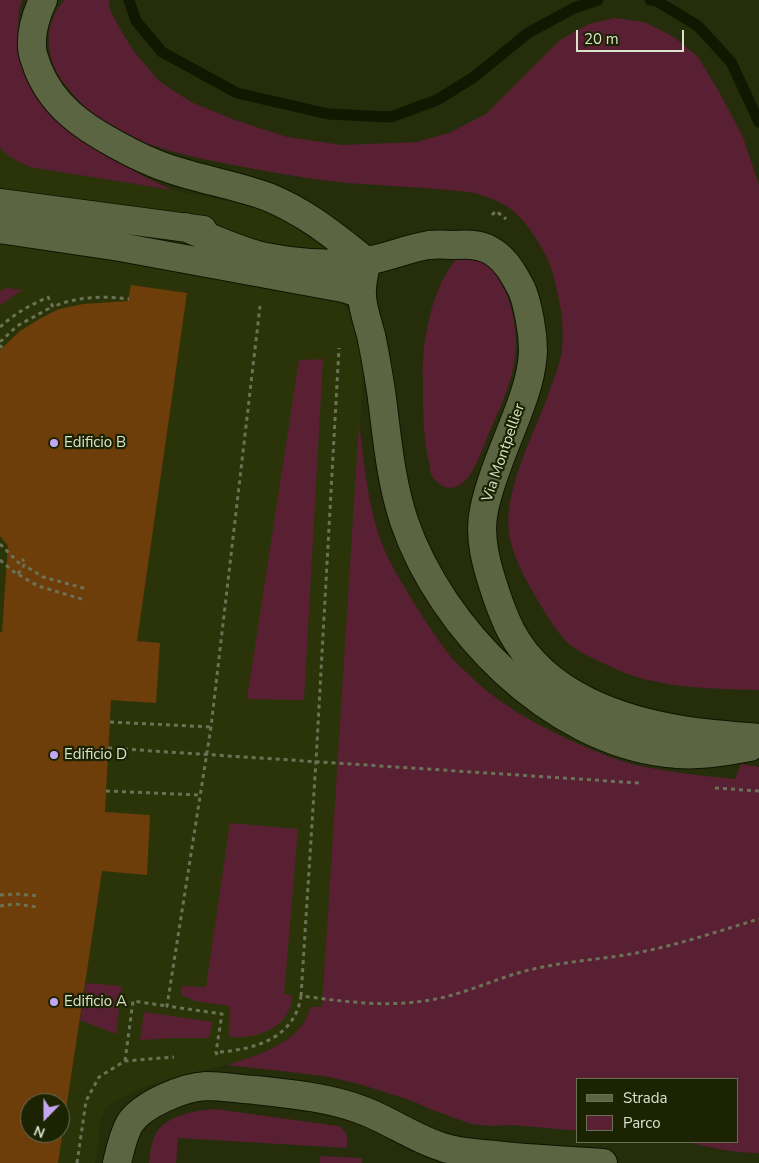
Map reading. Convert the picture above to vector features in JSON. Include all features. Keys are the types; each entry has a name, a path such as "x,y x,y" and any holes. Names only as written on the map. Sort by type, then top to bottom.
{"lane":[{"path":"43,0 34,26 32,49 46,86 60,105 76,120 93,132 141,158 178,172 244,189 292,208 313,220 366,261 362,294 374,348 390,460 405,523 430,579 472,637 505,671 538,699 570,720 613,740 630,746 676,754 721,752 759,746"},
{"name":"Via Montpellier","path":"0,203 185,227 236,248 265,257 311,263 366,261 429,245 478,245 493,252 507,265 524,295 529,312 533,352 528,381 489,492 481,529 493,585 502,612 512,633 524,650 550,678 563,688 592,704 635,719 664,726 689,731 759,738"},
{"path":"0,229 120,246 343,288 362,294"},
{"path":"118,1163 124,1137 130,1123 138,1115 150,1105 183,1091 205,1086 299,1095 339,1102 376,1115 426,1141 461,1152 526,1159 604,1163"}],"path":[{"path":"465,244 496,210 509,222"},
{"path":"167,1006 211,728 264,273"},
{"path":"0,328 10,318 48,297 53,307 58,304 82,299 108,297 129,300"},
{"path":"0,340 17,326 38,314 48,309 50,314"},
{"path":"208,1053 239,1050 266,1041 279,1034 288,1026 295,1017 300,1005 316,761 339,341"},
{"path":"0,544 20,564 24,559"},
{"path":"0,560 38,586 85,600"},
{"path":"18,574 24,565 43,576 87,589"},
{"path":"110,722 211,728"},
{"path":"108,748 639,783"},
{"path":"708,787 759,791"},
{"path":"106,791 200,795"},
{"path":"0,895 40,896"},
{"path":"0,906 15,904 38,906"},
{"path":"301,996 384,1004 421,1002 454,995 521,972 553,965 609,958 645,951 759,919"},
{"path":"125,1061 133,1001 222,1014 216,1052"},
{"path":"77,1163 86,1101 99,1077 125,1061 182,1056"}],"shaded area":[{"path":"0,148 30,167 172,190 325,221 325,299 341,302 350,314 357,330 364,362 322,1007 310,1007 306,1020 284,1043 250,1058 161,1081 114,1102 105,1109 101,1119 95,1163 0,1163"}],"green space":[{"path":"0,0 22,0 19,11 17,50 25,77 36,97 58,122 91,146 172,190 30,167 10,157 0,148"},
{"path":"64,0 109,0 110,10 136,54 159,81 191,102 232,119 287,137 342,145 417,142 449,133 486,114 560,40 589,24 615,18 644,22 674,37 698,57 743,137 759,185 759,690 679,686 646,680 620,671 577,650 568,643 546,614 525,578 510,540 508,520 511,496 557,369 562,351 563,337 561,309 551,269 537,239 515,213 501,203 474,193 346,183 277,173 173,152 126,134 84,106 66,86 56,70 50,52 49,34 55,14"},
{"path":"460,255 482,261 498,278 513,313 516,349 506,393 477,462 465,480 458,486 450,488 440,484 431,473 424,433 423,366 425,339 433,304 444,278"},
{"path":"5,288 22,290 0,305 0,292"},
{"path":"323,359 304,700 247,699 299,360"},
{"path":"359,424 366,480 372,509 386,554 440,643 452,658 478,683 503,703 544,728 591,749 627,762 668,771 735,779 741,764 759,767 759,1153 723,1150 692,1143 739,1143 739,1078 576,1078 576,1130 569,1130 512,1125 471,1124 410,1100 359,1084 329,1077 227,1065 260,1054 290,1038 305,1021 310,1007 322,1007"},
{"path":"230,823 298,829 284,994 292,995 290,1006 286,1016 271,1029 251,1036 240,1037 229,1037 230,1006 195,1001 182,995 182,986 206,987"},
{"path":"86,983 122,986 116,1034 80,1020"},
{"path":"144,1012 212,1022 209,1038 140,1040"},
{"path":"215,1109 338,1126 346,1133 347,1148 178,1138 176,1163 149,1163 152,1145 159,1128 181,1115"},
{"path":"320,1156 362,1158 362,1163 320,1163"}],"building":[{"path":"131,285 187,293 137,641 160,643 156,703 111,700 105,812 150,815 147,875 102,871 69,1093 20,1093 20,1143 61,1143 58,1163 0,1163 0,632 2,632 8,546 0,536 0,350 20,331 41,318 59,309 83,304 128,301"}],"waterway":[{"path":"129,0 136,21 162,52 237,93 328,114 391,117 437,100 474,77 528,33 574,8 598,0"},
{"path":"650,0 657,1 698,26 731,62 759,122"}],"place":[{"name":"Edificio B","path":"54,443"},
{"name":"Edificio D","path":"54,755"},
{"name":"Edificio A","path":"54,1002"}]}
